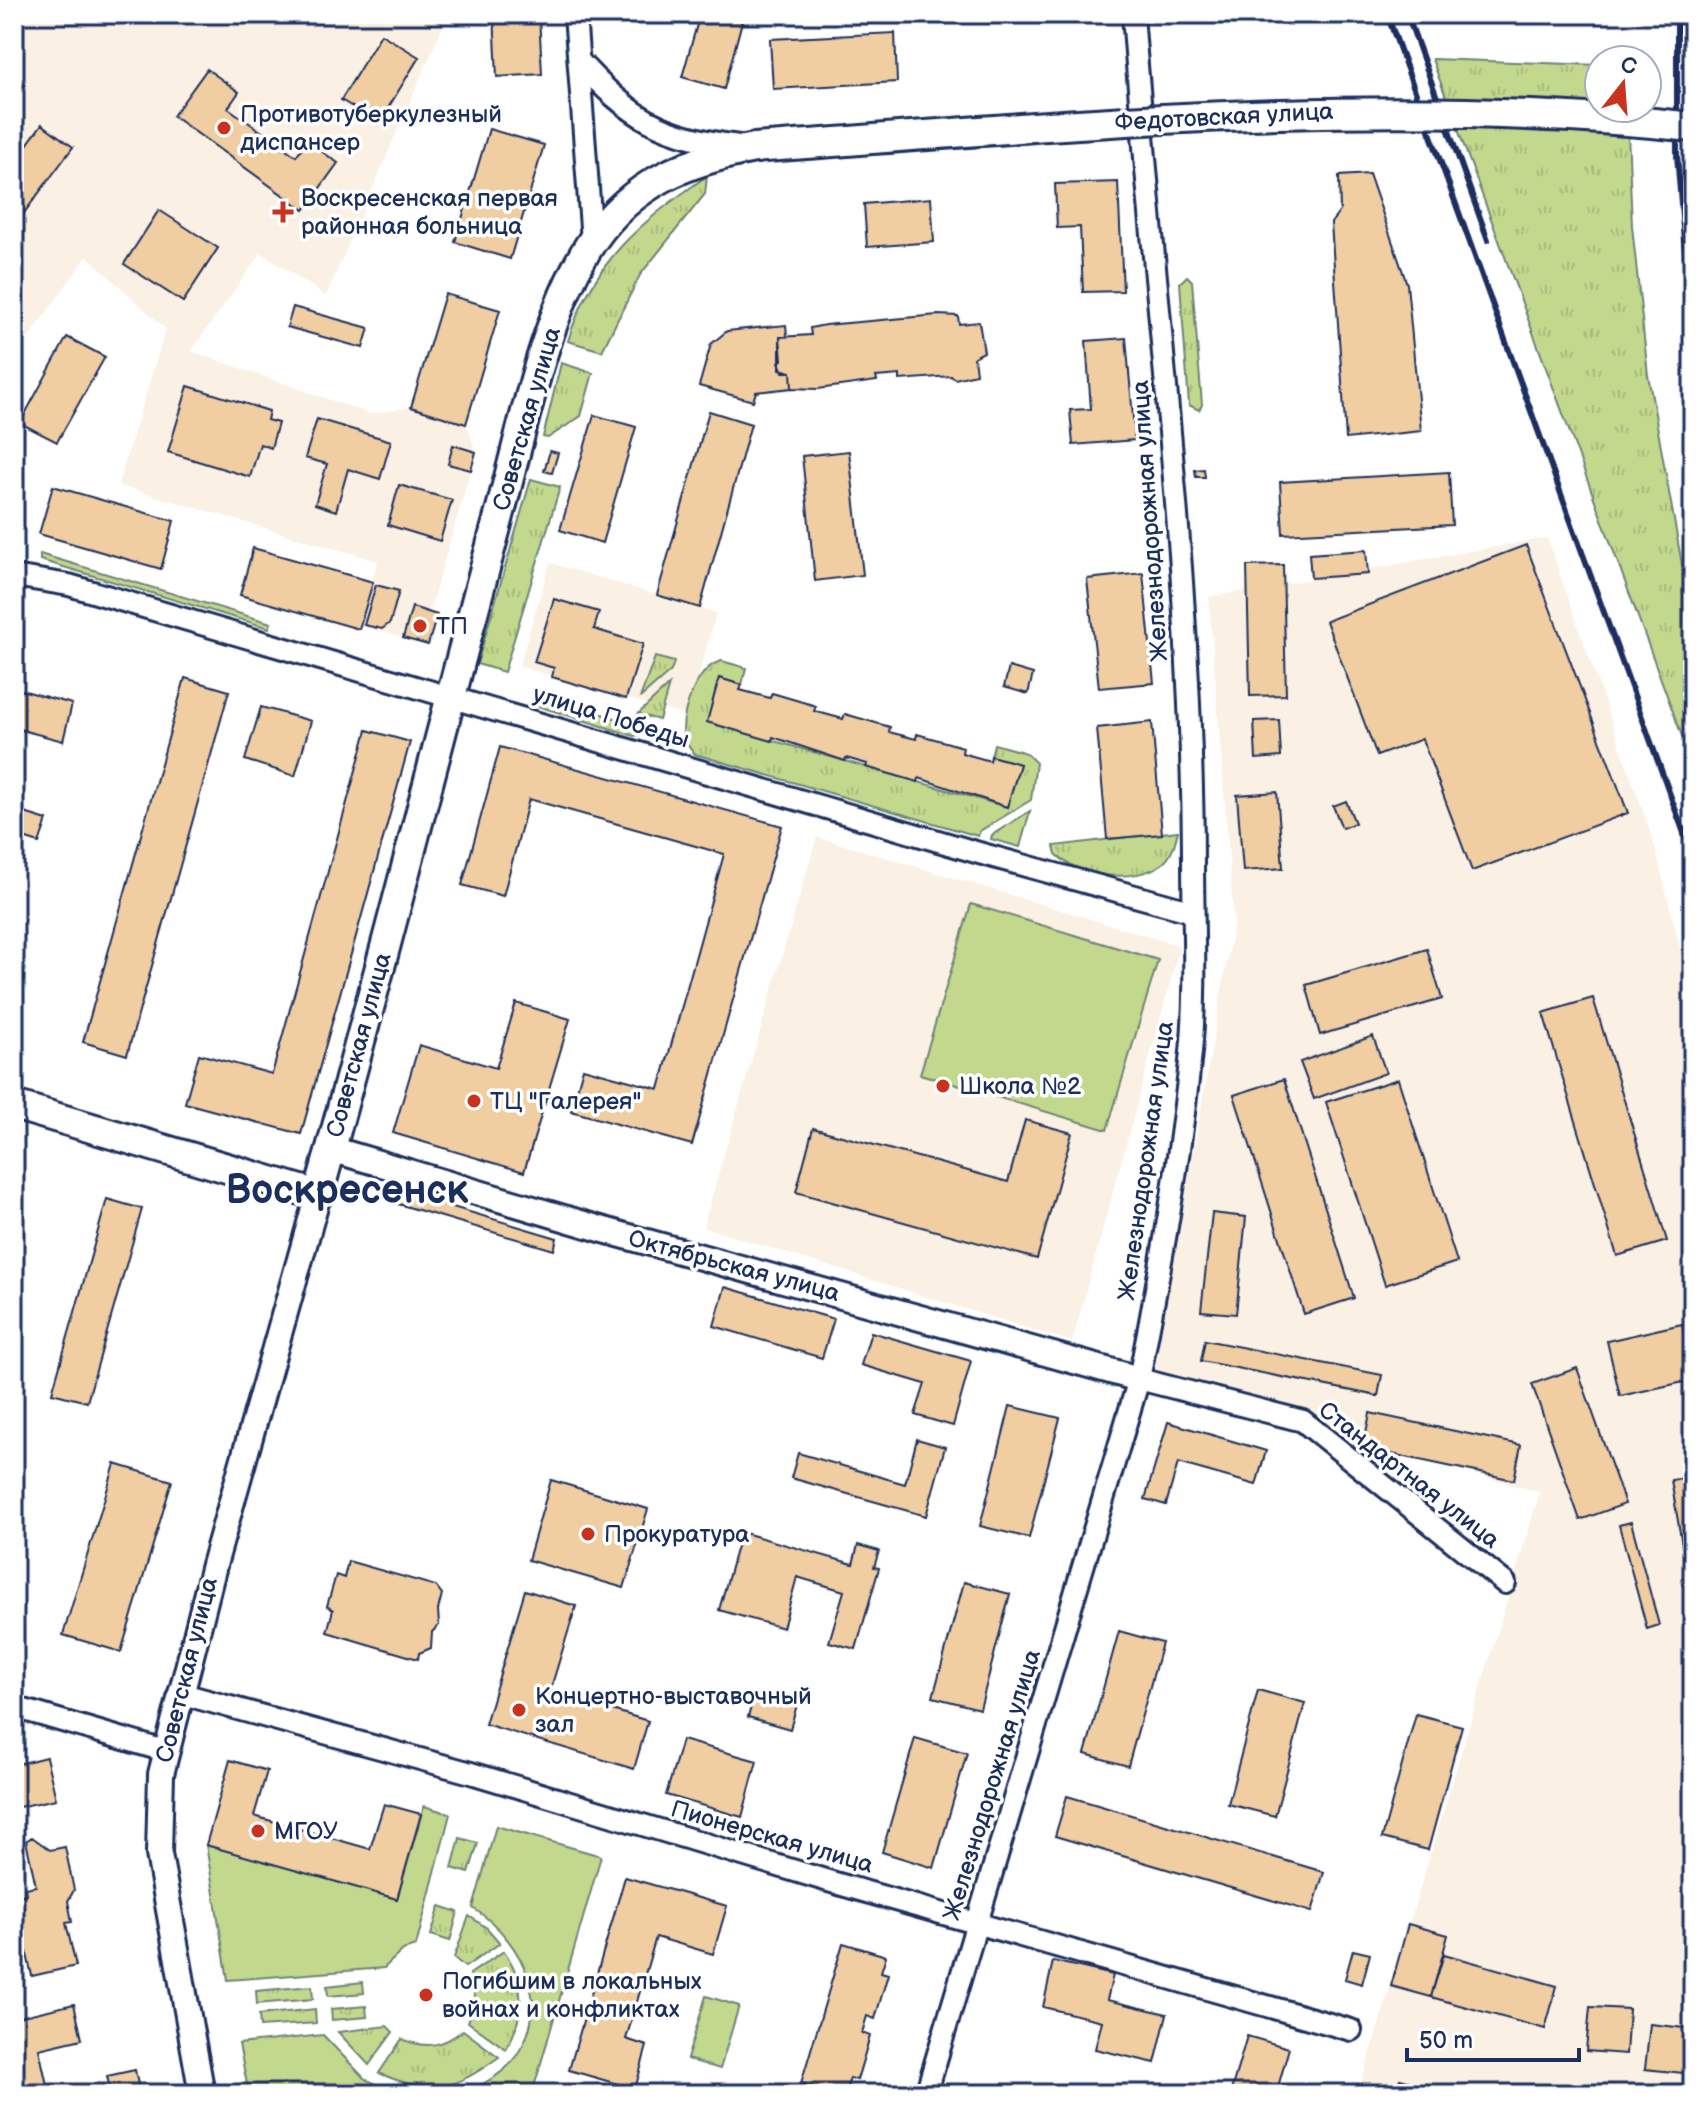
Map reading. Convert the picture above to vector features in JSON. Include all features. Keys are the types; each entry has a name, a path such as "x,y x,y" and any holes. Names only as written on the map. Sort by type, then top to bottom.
{"main road":[{"name":"Федотовская улица","path":"755,148 1281,111 1550,114 1693,127"},
{"name":"Советская улица","path":"318,1195 552,329 570,281 592,241 628,200 675,170 703,158 755,148"},
{"path":"14,1105 318,1195"}],"street":[{"path":"575,14 592,241"},
{"name":"Железнодорожная улица","path":"926,2094 1139,1379 1157,1285 1191,1050 1194,783 1176,493 1133,14"},
{"path":"579,61 598,83 651,124 690,139 755,148"},
{"name":"улица Победы","path":"14,576 69,585 979,853 1193,912"},
{"name":"Октябрьская улица","path":"331,1149 619,1235 1139,1379"},
{"name":"Советская улица","path":"202,2094 159,1854 159,1795 165,1751 179,1693 318,1195"},
{"name":"Стандартная улица","path":"1139,1379 1303,1421 1505,1583"},
{"name":"Пионерская улица","path":"179,1693 471,1773 1351,2030"},
{"path":"14,1707 165,1751"}],"shaded area":[{"path":"14,14 448,14 326,296 261,253 191,351 370,414 411,407 466,424 476,452 429,612 437,615 428,645 360,625 378,561 118,485 166,329 87,256 14,358"},
{"path":"1547,538 1653,840 1693,1001 1693,2094 1358,2094 1540,1492 1152,1386 1234,922 1209,597"},
{"path":"550,563 716,613 687,716 519,666"},
{"name":"Школа №2","path":"817,837 1180,946 1072,1342 703,1227"}],"green space":[{"path":"1432,59 1583,64 1583,124 1628,124 1632,226 1648,375 1693,626 1693,766"},
{"path":"707,176 705,194 640,275 602,351 568,341 578,313 605,266 640,227"},
{"path":"1187,276 1192,281 1202,405 1199,410 1189,405 1180,283"},
{"path":"561,363 593,373 581,416 548,438 543,437"},
{"path":"531,479 560,487 504,672 477,664"},
{"path":"40,554 271,623 269,628 40,560"},
{"path":"655,657 674,662 671,671 640,698"},
{"path":"722,661 746,668 742,685 719,678 707,722 1007,807 1020,764 991,756 994,744 1026,753 1036,763 1031,800 980,831 978,836 695,754 683,734 689,700 699,679 713,664"},
{"path":"669,685 659,720 638,714"},
{"path":"551,699 654,731 634,736 534,705"},
{"path":"1030,811 1020,847 991,839 992,835"},
{"path":"1178,831 1173,849 1162,864 1151,870 1122,876 1092,873 1078,868 1056,854 1054,846"},
{"path":"971,904 1158,960 1107,1130 920,1074"},
{"path":"424,1806 450,1814 416,1946 403,1950 384,1968 228,1980 206,1845 397,1899"},
{"path":"496,1826 601,1856 532,2094 462,2094 493,2078 509,2065 523,2044 531,2022 532,2001 520,1958 507,1939 473,1908"},
{"path":"460,1838 478,1843 469,1873 452,1868"},
{"path":"440,1906 458,1912 450,1941 431,1935"},
{"path":"469,1916 487,1928 500,1943 465,1967 454,1958"},
{"path":"504,1951 516,1975 520,2000 517,2025 506,2049 468,2022 474,1998 470,1974"},
{"path":"363,1982 364,1993 328,1996 327,1986"},
{"path":"312,1986 313,1999 257,2004 256,1991"},
{"path":"706,1996 739,2006 720,2069 687,2059"},
{"path":"366,2006 367,2017 332,2020 331,2009"},
{"path":"315,2009 316,2023 260,2027 259,2015"},
{"path":"387,2026 393,2032 369,2065 338,2032"},
{"path":"463,2030 499,2057 469,2077 442,2086 413,2085 379,2073 402,2039 434,2045"},
{"path":"323,2035 365,2079 398,2094 249,2094 239,2044"}],"building":[{"path":"494,14 539,14 542,74 497,77"},
{"path":"700,14 744,14 724,89 682,77"},
{"path":"895,33 897,82 773,89 770,39"},
{"path":"381,34 419,57 379,123 341,100"},
{"name":"Противотуберкулезный диспансер","path":"207,69 239,92 228,108 296,156 307,141 338,163 304,210 173,116"},
{"path":"42,124 73,147 21,217 14,218 14,163"},
{"path":"489,129 544,145 510,259 455,242"},
{"path":"1369,174 1407,284 1421,431 1346,439 1331,223 1340,211 1339,176"},
{"path":"1118,182 1123,291 1083,292 1080,227 1057,228 1055,184"},
{"path":"931,198 934,242 867,247 864,204"},
{"path":"159,210 218,248 183,302 124,264"},
{"path":"445,294 500,310 466,424 411,407"},
{"path":"293,307 369,328 363,348 287,327"},
{"path":"958,316 959,324 979,322 984,352 974,357 976,374 955,379 951,376 900,380 900,375 876,377 877,381 818,389 792,388 791,372 780,369 780,337 811,335 810,328 825,325"},
{"path":"786,325 787,337 780,337 782,360 779,362 783,372 791,372 792,388 756,392 753,401 699,386 711,344 727,331"},
{"path":"67,337 105,357 57,442 20,423"},
{"path":"1126,338 1135,440 1073,445 1070,410 1091,409 1086,341"},
{"path":"188,386 269,411 267,420 278,423 271,448 260,444 250,477 168,452"},
{"path":"709,411 751,424 700,608 657,595"},
{"path":"594,415 636,427 602,543 560,530"},
{"path":"317,419 391,441 380,479 348,469 336,511 315,504 327,464 305,458"},
{"path":"453,445 476,452 471,470 448,464"},
{"path":"550,451 558,453 552,473 544,471"},
{"path":"849,451 863,575 815,581 802,456"},
{"path":"1204,469 1205,477 1196,477 1195,470"},
{"path":"1449,472 1452,525 1283,534 1280,482"},
{"path":"399,485 452,500 440,541 388,525"},
{"path":"53,486 174,521 161,569 39,534"},
{"path":"1526,545 1628,813 1472,871 1422,739 1377,756 1326,621"},
{"path":"253,548 373,582 359,629 240,595"},
{"path":"1366,550 1368,574 1311,578 1309,554"},
{"path":"1283,565 1286,695 1250,696 1247,566"},
{"path":"1143,573 1154,683 1099,688 1087,579"},
{"path":"376,585 399,591 390,623 382,629 364,625"},
{"path":"554,599 599,612 594,629 643,644 626,699 552,677 554,668 534,662"},
{"name":"ТП","path":"412,607 437,615 428,645 403,638"},
{"path":"1009,667 1033,674 1028,694 1004,687"},
{"path":"185,678 229,691 127,1055 83,1042"},
{"path":"719,678 742,685 740,690 770,698 772,693 816,706 814,711 843,719 845,714 890,727 889,732 916,739 917,734 963,747 962,753 990,761 991,756 1020,764 1007,807 919,778 918,782 773,737 772,741 707,722"},
{"path":"14,688 72,704 63,741 14,728"},
{"path":"261,707 311,721 295,776 245,760"},
{"path":"1279,720 1281,757 1256,759 1254,721"},
{"path":"1152,722 1162,834 1107,839 1097,728"},
{"path":"367,730 410,742 301,1134 185,1103 199,1054 272,1074"},
{"path":"500,747 782,826 692,1145 571,1111 583,1068 659,1089 724,854 529,799 503,896 462,885"},
{"path":"1277,792 1283,868 1243,871 1237,795"},
{"path":"1346,801 1355,823 1342,828 1333,806"},
{"path":"15,810 47,820 39,843 14,835"},
{"path":"1427,949 1442,999 1320,1035 1306,985"},
{"path":"1593,998 1667,1241 1617,1256 1543,1013"},
{"name":"ТЦ \"Галерея\"","path":"516,1003 570,1019 524,1172 393,1133 419,1045 496,1068"},
{"path":"1373,1036 1386,1073 1314,1099 1300,1062"},
{"path":"1284,1079 1354,1298 1304,1314 1234,1095"},
{"path":"1398,1079 1457,1262 1385,1285 1326,1102"},
{"path":"1025,1120 1072,1133 1037,1259 796,1192 813,1128 1008,1182"},
{"path":"392,1189 557,1238 554,1250 388,1201"},
{"path":"107,1199 142,1209 87,1402 52,1393"},
{"path":"1212,1213 1246,1217 1236,1314 1201,1311"},
{"path":"725,1287 834,1319 822,1358 714,1326"},
{"path":"1682,1324 1693,1380 1620,1396 1607,1341"},
{"path":"871,1332 971,1361 953,1426 915,1415 925,1384 861,1365"},
{"path":"1205,1340 1382,1375 1378,1396 1201,1361"},
{"path":"1577,1368 1625,1504 1580,1520 1532,1384"},
{"path":"1010,1406 1060,1418 1029,1538 980,1526"},
{"path":"1370,1413 1521,1445 1514,1480 1363,1448"},
{"path":"1168,1422 1266,1451 1256,1485 1178,1463 1166,1505 1145,1499"},
{"path":"917,1439 945,1447 926,1516 791,1478 798,1453 905,1484"},
{"path":"115,1464 172,1481 121,1652 63,1635"},
{"path":"1693,1477 1693,1609 1671,1480"},
{"name":"Прокуратура","path":"551,1480 648,1509 624,1588 528,1560"},
{"path":"1631,1522 1659,1625 1647,1629 1619,1525"},
{"path":"741,1532 853,1564 858,1545 879,1551 874,1567 879,1568 856,1649 829,1642 844,1591 797,1577 783,1628 719,1610"},
{"path":"348,1561 436,1586 442,1594 438,1610 439,1625 432,1632 431,1648 419,1653 418,1659 327,1632 333,1610 327,1606 336,1575 344,1578"},
{"path":"964,1582 1010,1594 980,1709 933,1697"},
{"path":"525,1590 576,1606 550,1691 648,1721 634,1769 485,1724"},
{"path":"1119,1631 1162,1643 1128,1766 1085,1754"},
{"path":"1258,1690 1305,1703 1275,1816 1228,1804"},
{"path":"755,1693 797,1705 790,1729 748,1717"},
{"path":"1416,1714 1462,1726 1428,1850 1382,1838"},
{"path":"915,1738 967,1753 934,1868 882,1852"},
{"path":"682,1740 757,1761 742,1817 666,1795"},
{"path":"46,1757 56,1799 14,1808 14,1765"},
{"name":"МГОУ","path":"230,1760 267,1771 254,1816 370,1849 384,1804 421,1814 397,1899 206,1845"},
{"path":"1067,1796 1324,1872 1312,1912 1055,1836"},
{"path":"32,1837 50,1850 65,1847 74,1890 68,1901 72,1922 66,1923 76,1966 32,1976 14,1898 26,1894 25,1888 36,1886 26,1841"},
{"path":"625,1877 727,1906 713,1954 656,1937 626,2039 647,2046 635,2089 569,2070"},
{"path":"1408,1924 1448,1935 1431,1997 1391,1986"},
{"path":"843,1943 886,1956 881,1972 888,1974 875,2019 867,2016 862,2033 870,2036 857,2080 850,2078 845,2094 837,2094 801,2083"},
{"path":"1353,1950 1370,1954 1362,1984 1345,1979"},
{"path":"1444,1954 1557,1986 1545,2029 1431,1997"},
{"path":"1053,1961 1113,1975 1107,2000 1167,2014 1155,2063 1095,2049 1102,2021 1043,2007"},
{"path":"74,2004 82,2039 39,2049 49,2094 14,2094 14,2018"},
{"path":"1590,2007 1629,2009 1626,2054 1586,2051"},
{"path":"1650,2024 1693,2029 1693,2074 1645,2069"},
{"path":"1247,2036 1289,2048 1276,2094 1230,2094"},
{"path":"135,2070 140,2094 111,2094 107,2076"},
{"path":"1400,2079 1456,2094 1396,2094"}],"railway":[{"path":"1387,14 1693,858"},
{"path":"1407,14 1488,240"},
{"path":"1677,14 1677,155 1693,349"},
{"path":"1691,14 1693,162"}],"place":[{"name":"Противотуберкулезный диспансер","path":"224,128"},
{"name":"Воскресенская первая районная больница","path":"283,212"},
{"name":"ТП","path":"420,626"},
{"name":"Школа №2","path":"943,1086"},
{"name":"ТЦ \"Галерея\"","path":"474,1101"},
{"name":"Прокуратура","path":"588,1534"},
{"name":"Концертно-выставочный зал","path":"519,1710"},
{"name":"МГОУ","path":"258,1831"},
{"name":"Погибшим в локальных войнах и конфликтах","path":"426,1995"}],"district":[{"name":"Воскресенск","path":"347,1191"}]}
